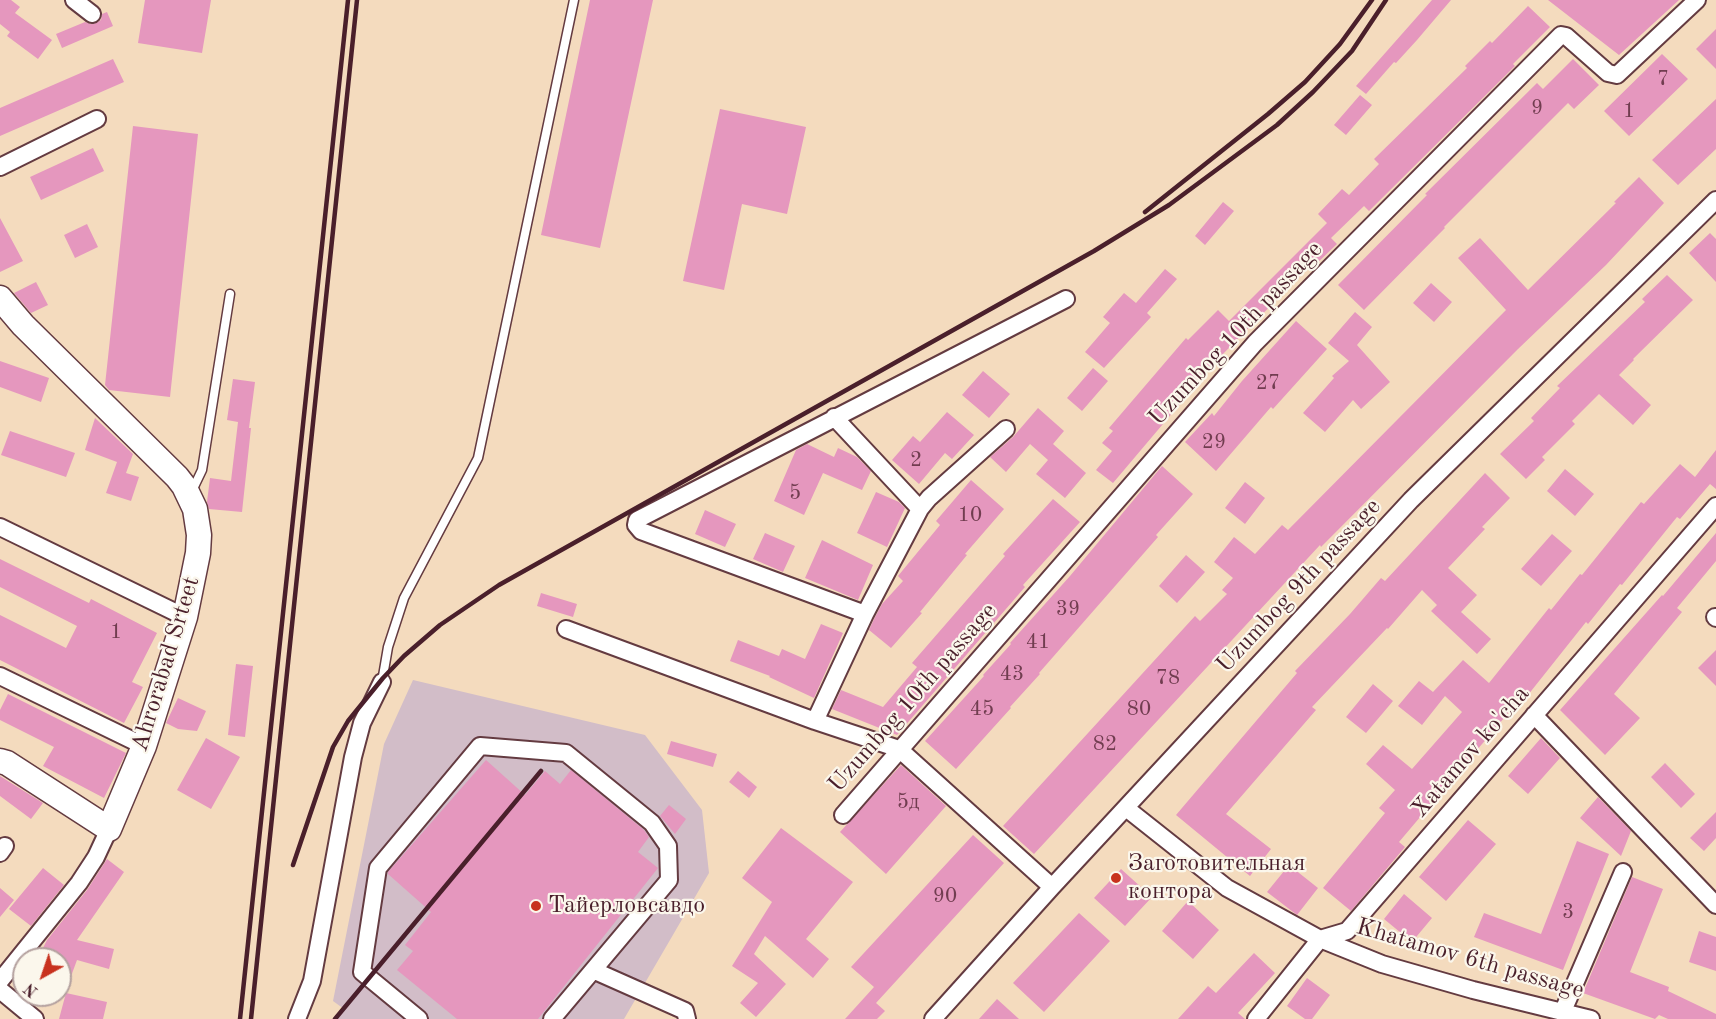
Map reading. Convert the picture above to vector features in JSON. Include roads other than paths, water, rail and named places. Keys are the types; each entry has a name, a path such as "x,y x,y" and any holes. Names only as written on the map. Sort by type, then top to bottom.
{"street":[{"path":"74,0 92,14"},
{"name":"Uzumbog 10th passage","path":"843,815 1255,343 1561,35 1566,36 1608,73 1617,75 1697,0"},
{"path":"0,167 97,119"},
{"name":"Uzumbog 9th passage","path":"933,1019 1052,887 1411,500 1716,200"},
{"name":"Ahrorabad Srteet","path":"0,298 23,325 177,477 189,496 196,515 199,535 198,553 184,617 144,746 109,829"},
{"path":"865,614 641,531 636,525 637,520 1066,299"},
{"path":"834,417 920,509"},
{"path":"815,721 865,614 920,509 929,498 1006,429"},
{"name":"Xatamov ko'cha","path":"1320,939 1347,931 1716,506"},
{"path":"0,527 184,617"},
{"path":"566,629 815,721 899,749 1052,887"},
{"path":"0,676 144,746"},
{"path":"297,1019 312,981 353,757 363,723 382,682"},
{"path":"1534,715 1716,905"},
{"path":"419,1019 362,972 378,868 480,746 566,753 652,823 668,846 669,880 595,971 552,1019"},
{"path":"0,761 109,829 96,857 79,883 0,981"},
{"name":"Khatamov 6th passage","path":"1126,808 1227,888 1320,939 1382,964 1473,990 1591,1019"},
{"path":"1563,1011 1623,872"},
{"path":"1256,1019 1320,939"},
{"path":"595,971 685,1011 687,1019"},
{"path":"0,990 35,1019"}],"lane":[{"path":"382,682 388,647 404,598 478,458 574,0"},
{"path":"189,496 202,470 230,294"}],"railway":[{"path":"240,1019 348,0"},
{"path":"251,1019 357,0"},
{"path":"1145,212 1305,82 1340,44 1372,0"},
{"path":"293,865 333,747 348,721 404,656 440,625 499,585 1094,251 1169,205 1277,125 1313,92 1352,51 1386,0"},
{"path":"335,1019 541,771"}],"place":[{"name":"Заготовительная контора","path":"1116,878"},
{"name":"Тайерловсавдо","path":"536,906"}]}
